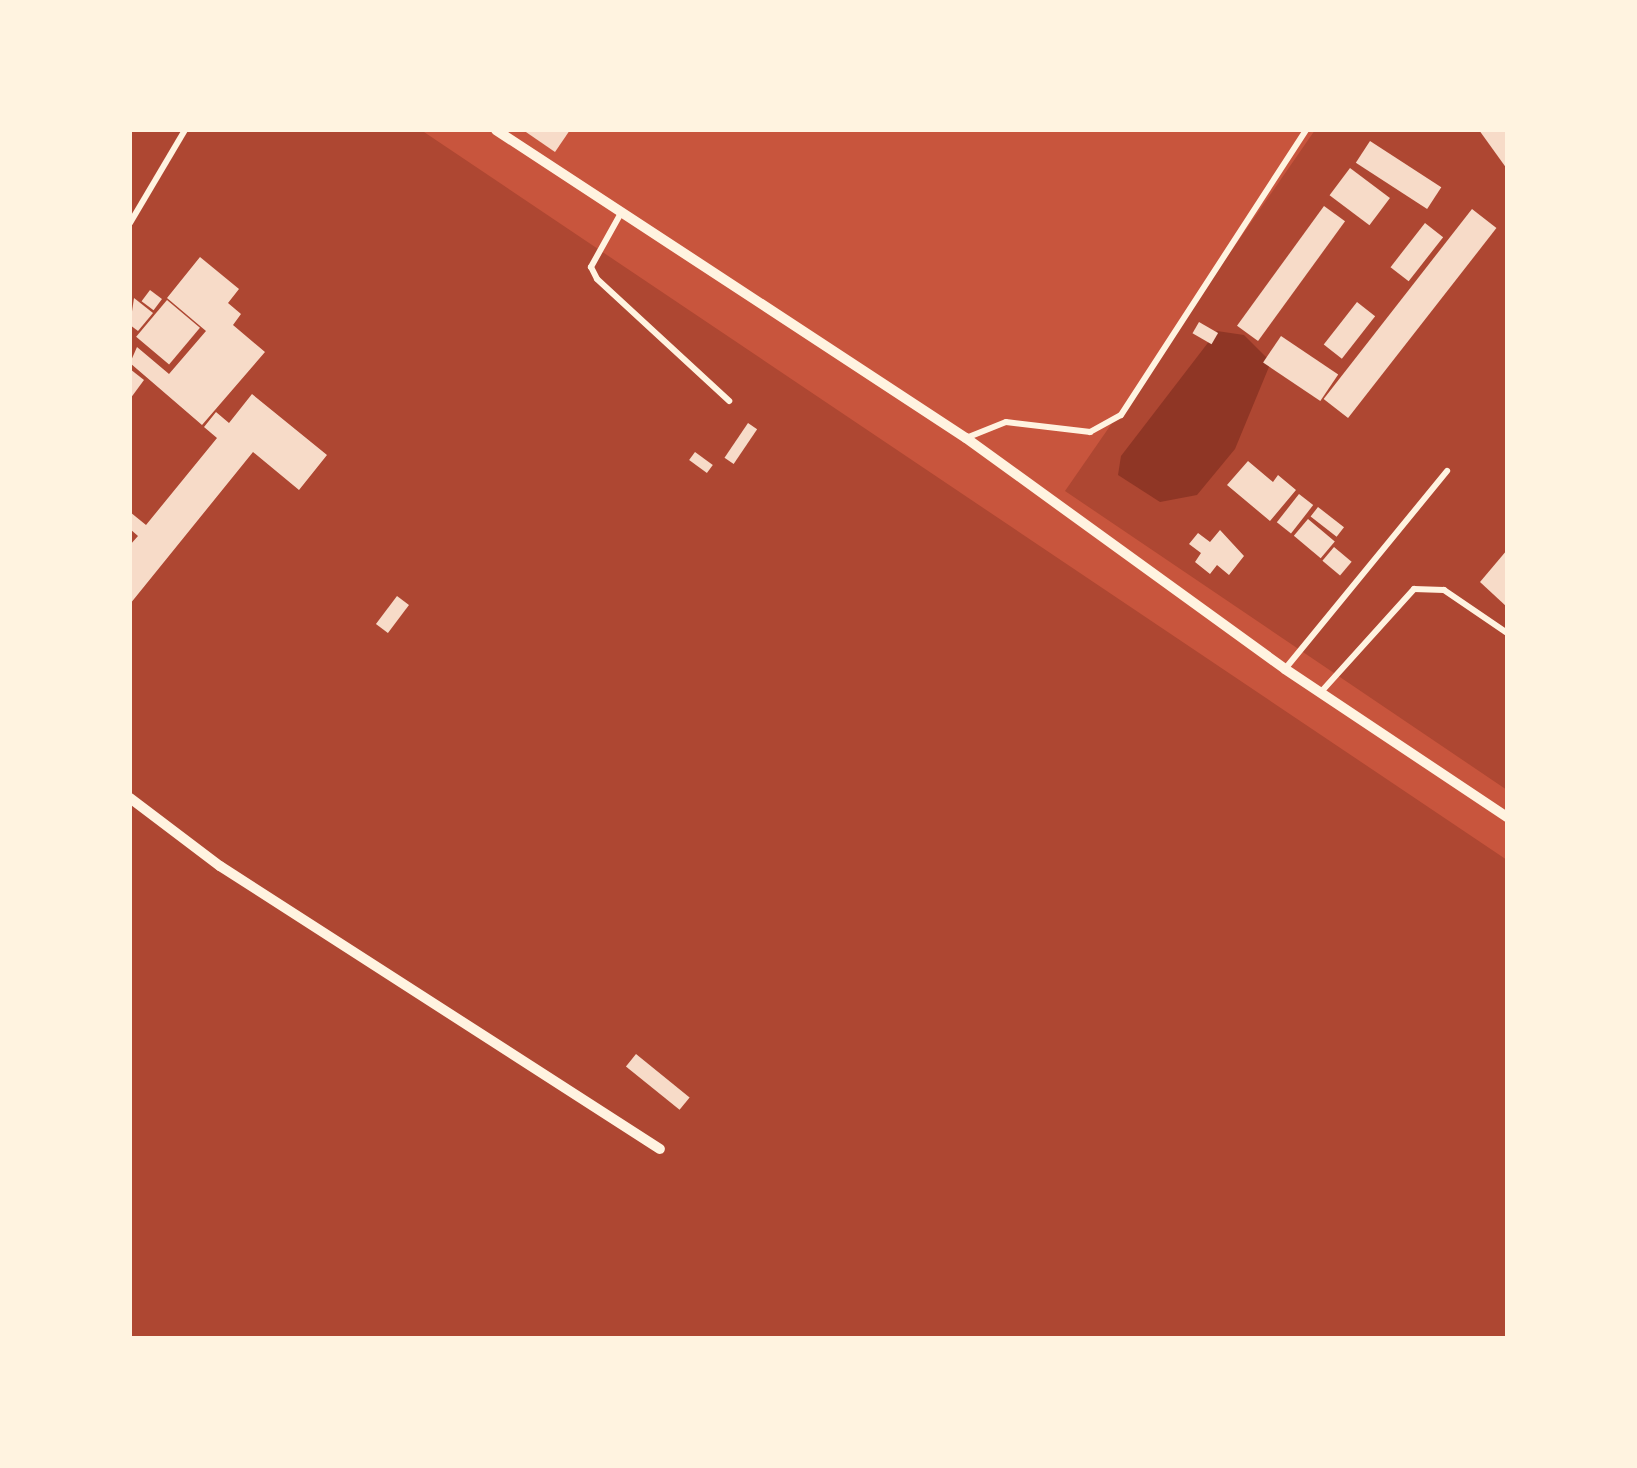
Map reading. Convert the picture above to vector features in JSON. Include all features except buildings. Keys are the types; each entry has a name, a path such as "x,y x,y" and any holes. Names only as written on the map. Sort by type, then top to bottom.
{"street":[{"path":"496,130 966,438 1285,670 1507,817"},
{"path":"130,798 220,866 660,1149"}],"lane":[{"path":"130,222 185,130"},
{"path":"966,438 1006,422 1090,432 1121,414 1306,130"},
{"path":"621,213 591,267 597,279 730,401"},
{"path":"1285,670 1447,471"},
{"path":"1320,692 1414,590 1444,590 1507,633"}],"shaded area":[{"path":"130,130 421,130 1507,860 1507,1338 130,1338"},
{"path":"1315,130 1507,130 1507,790 1065,491"},
{"path":"1217,331 1244,335 1271,362 1235,449 1197,495 1160,502 1118,475 1121,456"}]}
